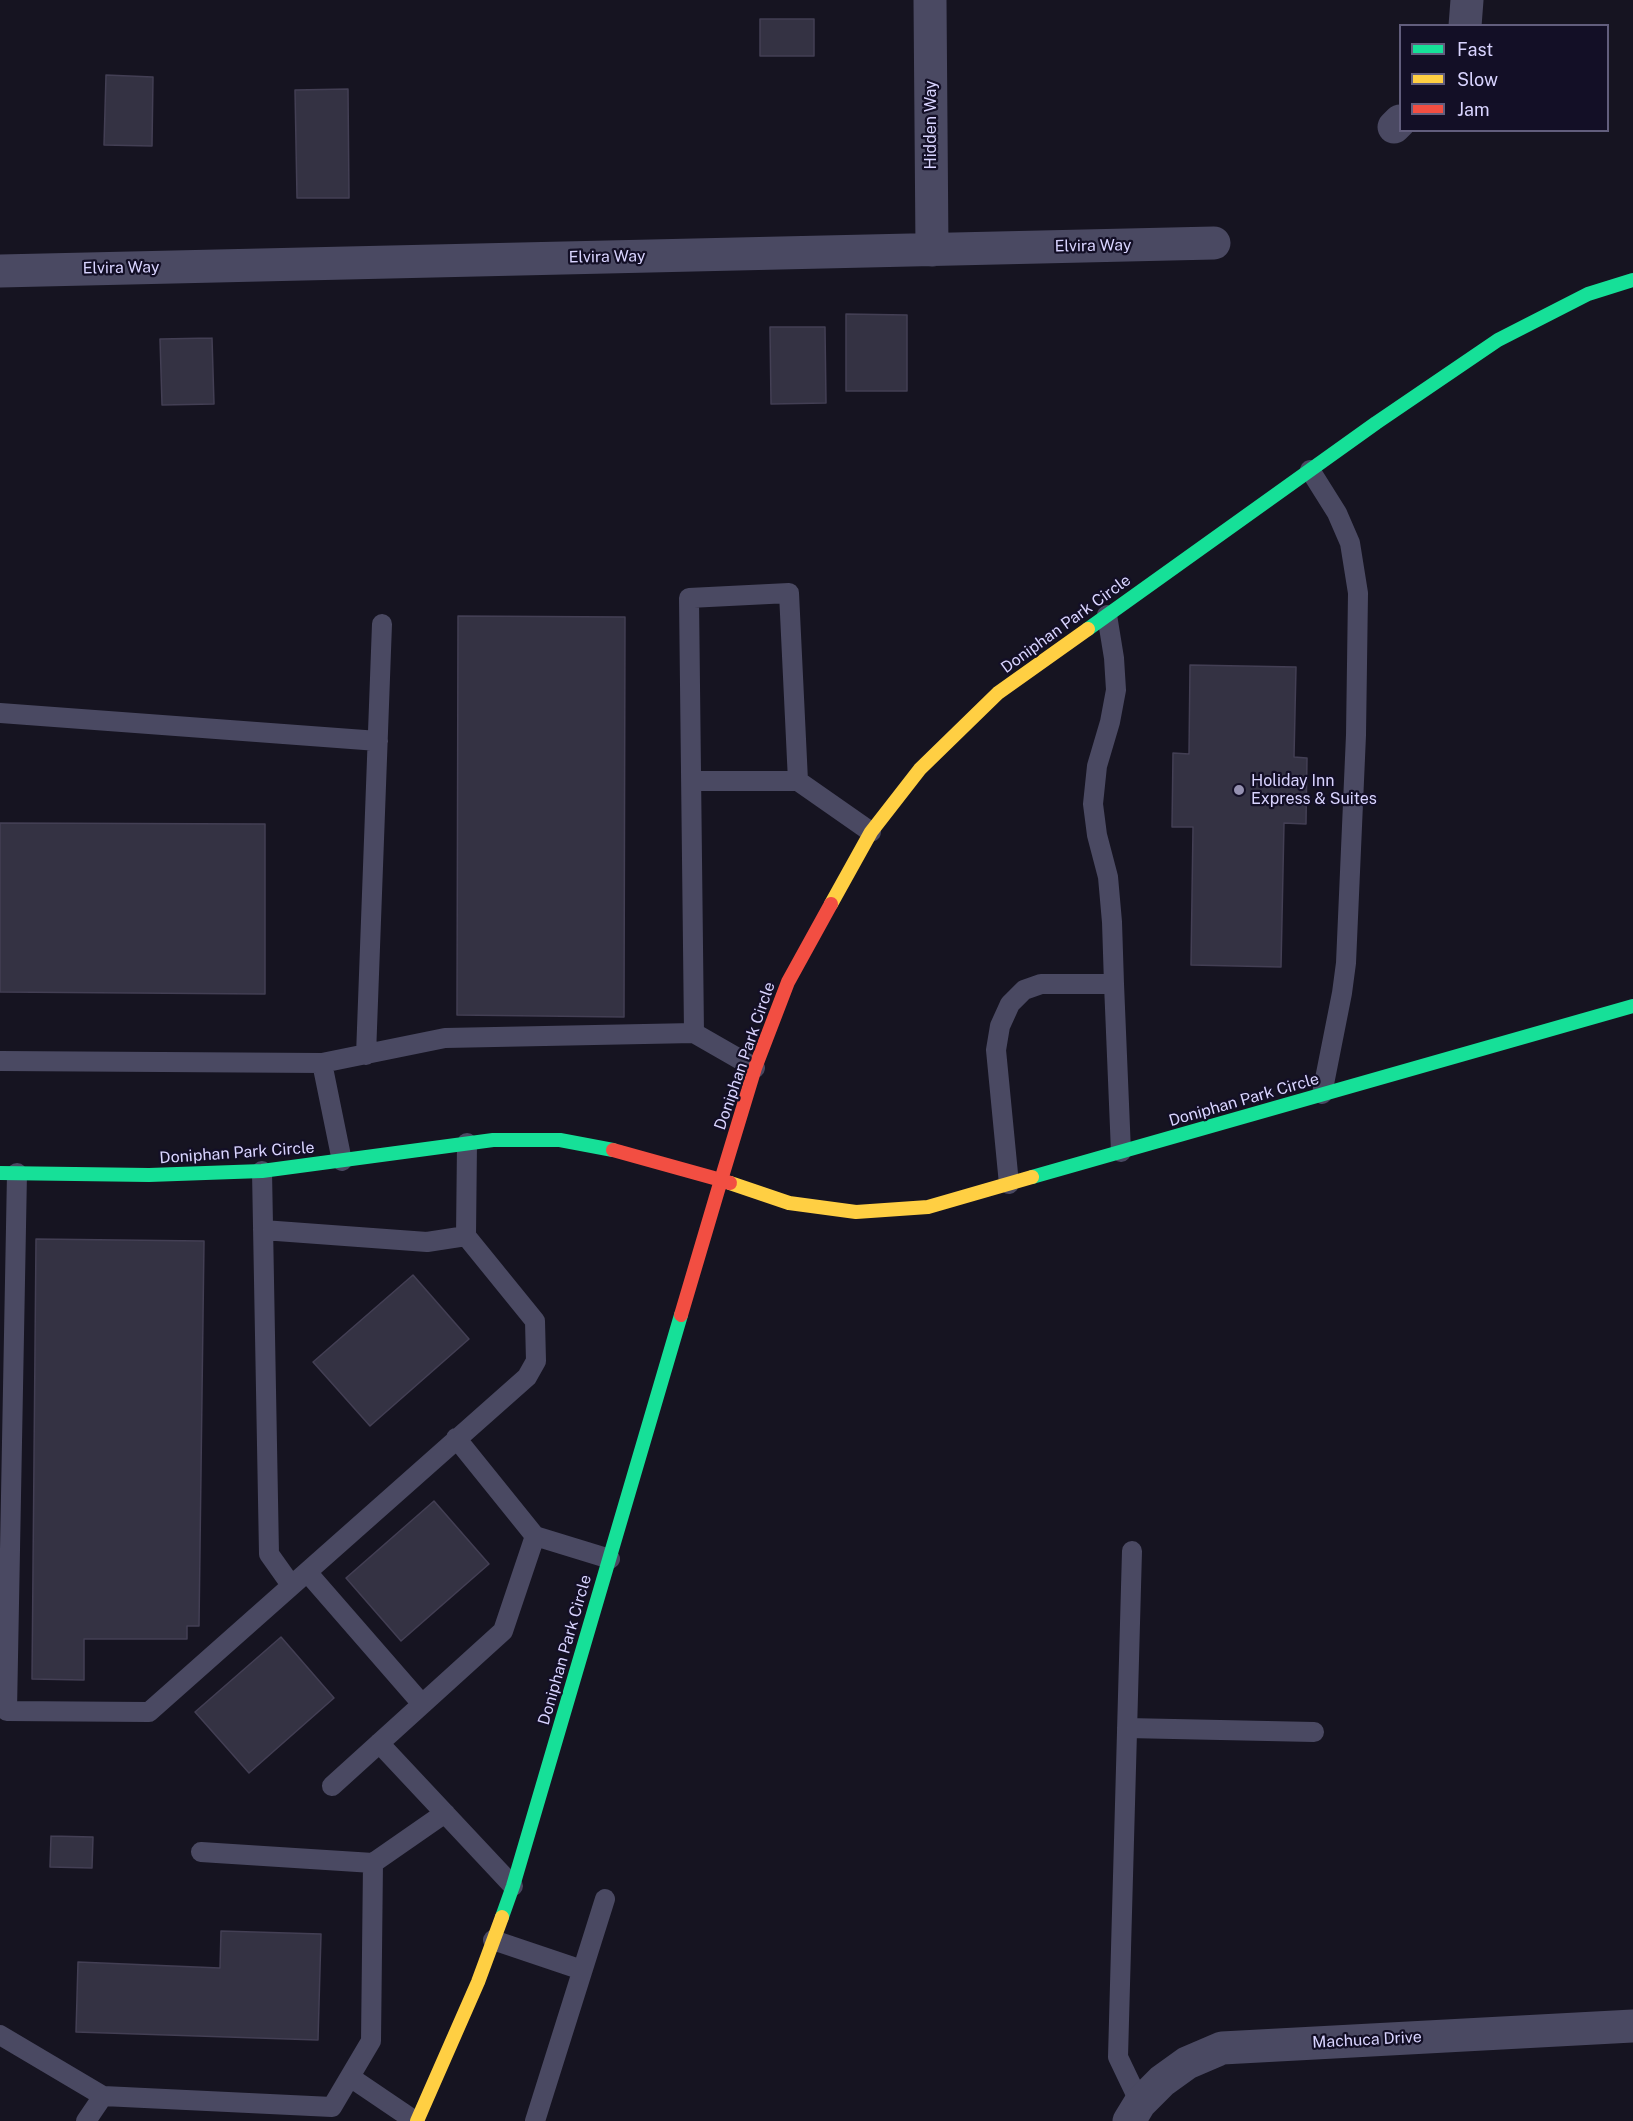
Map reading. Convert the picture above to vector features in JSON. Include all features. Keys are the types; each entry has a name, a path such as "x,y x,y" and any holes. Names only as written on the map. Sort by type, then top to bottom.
{"street":[{"name":"Hidden Way","path":"930,0 932,250"},
{"path":"1465,24 1467,0"},
{"name":"Elvira Way","path":"0,271 1214,243"},
{"name":"Doniphan Park Circle","path":"416,2121 478,1982 513,1886 755,1068 788,982 871,832 920,769 998,693 1310,470 1498,340 1588,294 1633,280"},
{"name":"Doniphan Park Circle","path":"9,1173 149,1175 262,1171 493,1140 560,1140 613,1150 721,1180 789,1203 856,1212 928,1206 1633,1006"},
{"name":"Machuca Drive","path":"1135,2112 1162,2081 1187,2063 1222,2048 1633,2026"}],"lane":[{"path":"1310,470 1337,513 1350,543 1358,593 1356,735 1346,963 1322,1094"},
{"path":"694,1033 689,598 789,593 798,781"},
{"path":"1107,615 1114,658 1116,690 1110,722 1097,766 1093,804 1097,835 1108,877 1112,922 1121,1152"},
{"path":"366,1055 382,624"},
{"path":"0,713 378,741"},
{"path":"691,781 798,781 871,832"},
{"path":"1009,1184 996,1050 1000,1026 1010,1004 1024,990 1041,984 1114,984"},
{"path":"0,1061 322,1063 445,1038 694,1033 755,1068"},
{"path":"322,1063 342,1161"},
{"path":"9,1173 8,1711 149,1712 526,1377 536,1361 535,1321 466,1236 467,1143"},
{"path":"262,1171 269,1554 291,1585"},
{"path":"263,1230 428,1242 466,1236"},
{"path":"456,1438 535,1536 609,1559"},
{"path":"332,1786 503,1631 535,1536"},
{"path":"1132,1551 1118,2057 1135,2112"},
{"path":"306,1572 422,1704"},
{"path":"1127,1728 1314,1732"},
{"path":"379,1743 513,1886"},
{"path":"201,1852 373,1863 445,1813"},
{"path":"0,2035 103,2096 332,2107 371,2041 373,1863"},
{"path":"535,2121 605,1899"},
{"path":"493,1940 582,1970"},
{"path":"350,2077 416,2121"},
{"path":"86,2121 103,2096"}],"building":[{"path":"760,19 814,19 814,56 760,56"},
{"path":"106,75 153,77 152,146 104,145"},
{"path":"348,89 349,198 297,198 295,90"},
{"path":"846,314 907,315 907,391 846,391"},
{"path":"770,327 825,327 826,403 771,404"},
{"path":"212,338 214,404 162,405 160,339"},
{"path":"458,616 625,617 624,1017 457,1015"},
{"name":"Holiday Inn Express & Suites","path":"1190,665 1296,667 1294,757 1307,758 1306,824 1284,823 1281,967 1191,965 1193,827 1172,827 1173,753 1189,754"},
{"path":"0,823 265,824 265,994 0,992"},
{"path":"36,1239 204,1241 199,1626 187,1626 187,1639 84,1639 84,1680 32,1679"},
{"path":"413,1275 469,1339 370,1426 313,1362"},
{"path":"434,1501 489,1564 401,1641 346,1578"},
{"path":"281,1637 334,1698 249,1773 195,1712"},
{"path":"51,1836 93,1837 92,1868 50,1867"},
{"path":"221,1931 321,1934 318,2040 76,2032 78,1962 220,1968"}],"traffic: fast":[{"path":"1088,629 1376,423 1498,340 1588,294 1633,280"},
{"path":"1032,1177 1633,1006"},
{"path":"0,1173 149,1175 262,1171 493,1140 560,1140 613,1150"},
{"path":"502,1917 681,1315"}],"traffic: slow":[{"path":"831,904 871,832 920,769 998,693 1088,629"},
{"path":"730,1183 789,1203 856,1212 928,1207 1032,1177"},
{"path":"417,2121 478,1982 502,1917"}],"traffic: jam":[{"path":"730,1183 721,1180 755,1068 788,982 831,904"},
{"path":"613,1150 721,1180 681,1315"}],"place":[{"name":"Holiday Inn Express & Suites","path":"1239,790"}]}
